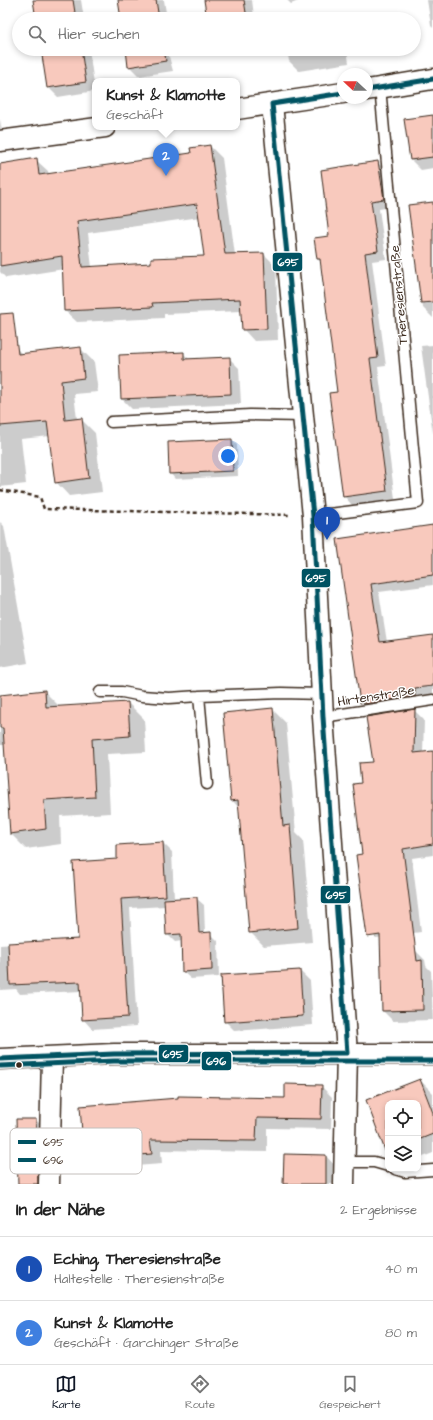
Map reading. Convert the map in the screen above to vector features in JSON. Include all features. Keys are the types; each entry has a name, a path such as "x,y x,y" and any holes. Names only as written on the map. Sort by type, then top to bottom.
{"street":[{"path":"374,88 433,79"},
{"path":"240,109 337,94"},
{"path":"272,104 313,516 323,717 347,1053 344,1184"},
{"path":"0,141 92,129"},
{"path":"0,1059 52,1058 114,1054 433,1054"},
{"path":"50,1128 52,1058"},
{"path":"49,1174 49,1184"}],"lane":[{"name":"Theresienstraße","path":"313,516 418,503 374,88"},
{"path":"111,422 250,415 303,416"},
{"path":"100,692 122,692 142,696 169,698 281,693 322,694"},
{"path":"199,696 207,784"},
{"name":"Hirtenstraße","path":"323,717 433,700"},
{"path":"344,1162 374,1162 385,1165"},
{"path":"421,1171 433,1170"}],"path":[{"path":"0,490 40,497 44,509 313,516"}],"building":[{"path":"33,0 73,0 75,12 35,12"},
{"path":"118,0 156,0 158,12 120,12"},
{"path":"204,0 244,0 246,12 206,12"},
{"path":"42,56 82,56 86,82 47,88"},
{"path":"127,56 165,56 166,61 128,67"},
{"path":"433,115 433,157 410,160 404,119"},
{"path":"210,145 225,254 264,253 267,329 242,330 240,299 152,303 153,307 64,311 62,256 0,266 0,164 37,158 39,175 191,153 190,148","holes":["197,204 204,256 151,258 151,263 82,267 77,221"]},
{"path":"378,161 384,199 371,201 378,251 365,253 378,358 370,359 387,491 343,497 329,393 337,392 320,259 317,259 314,238 329,236 321,170"},
{"path":"433,202 433,302 421,303 408,205"},
{"path":"13,313 18,354 81,347 84,378 61,381 65,420 82,418 89,478 55,483 47,422 0,426 0,314"},
{"path":"184,352 184,359 230,357 231,394 121,399 119,355"},
{"path":"232,439 233,471 169,474 168,442"},
{"path":"433,525 433,575 371,584 380,642 433,635 433,686 415,688 415,696 364,704 364,702 360,703 337,539"},
{"path":"45,690 46,707 128,702 130,736 92,739 95,797 44,800 46,829 10,834 3,728 0,728 0,695"},
{"path":"273,708 283,826 290,825 298,928 249,933 238,800 231,801 223,713"},
{"path":"415,709 414,753 433,751 433,844 403,849 417,961 422,960 423,1010 382,1011 380,935 367,937 356,855 362,854 353,784 361,783 359,763 373,762 366,717"},
{"path":"163,842 166,896 121,899 128,1017 82,1020 80,982 10,985 8,943 78,939 73,862 117,859 117,845"},
{"path":"197,897 199,933 211,932 212,970 182,972 181,934 166,935 164,899"},
{"path":"300,970 303,1016 224,1022 221,975"},
{"path":"420,1079 433,1113 433,1134 421,1139 421,1100 385,1100 385,1150 366,1100"},
{"path":"285,1084 322,1085 321,1119 257,1118 256,1141 150,1140 152,1154 142,1155 142,1128 82,1128 80,1106 178,1098 178,1096 285,1098"},
{"path":"16,1119 36,1119 36,1128 16,1128"},
{"path":"284,1154 326,1155 326,1184 283,1184"},
{"path":"18,1174 38,1174 38,1184 18,1184"}],"transit line":[{"name":"695","path":"373,89 433,79"},
{"name":"695","path":"272,104 337,94"},
{"name":"695","path":"272,104 313,516 323,717 347,1053"},
{"name":"695","path":"0,1059 114,1054 347,1053"},
{"name":"696","path":"0,1066 114,1061 433,1061"}],"place":[{"name":"Kunst & Klamotte","path":"166,176"},
{"name":"Eching, Theresienstraße","path":"327,540"}]}
